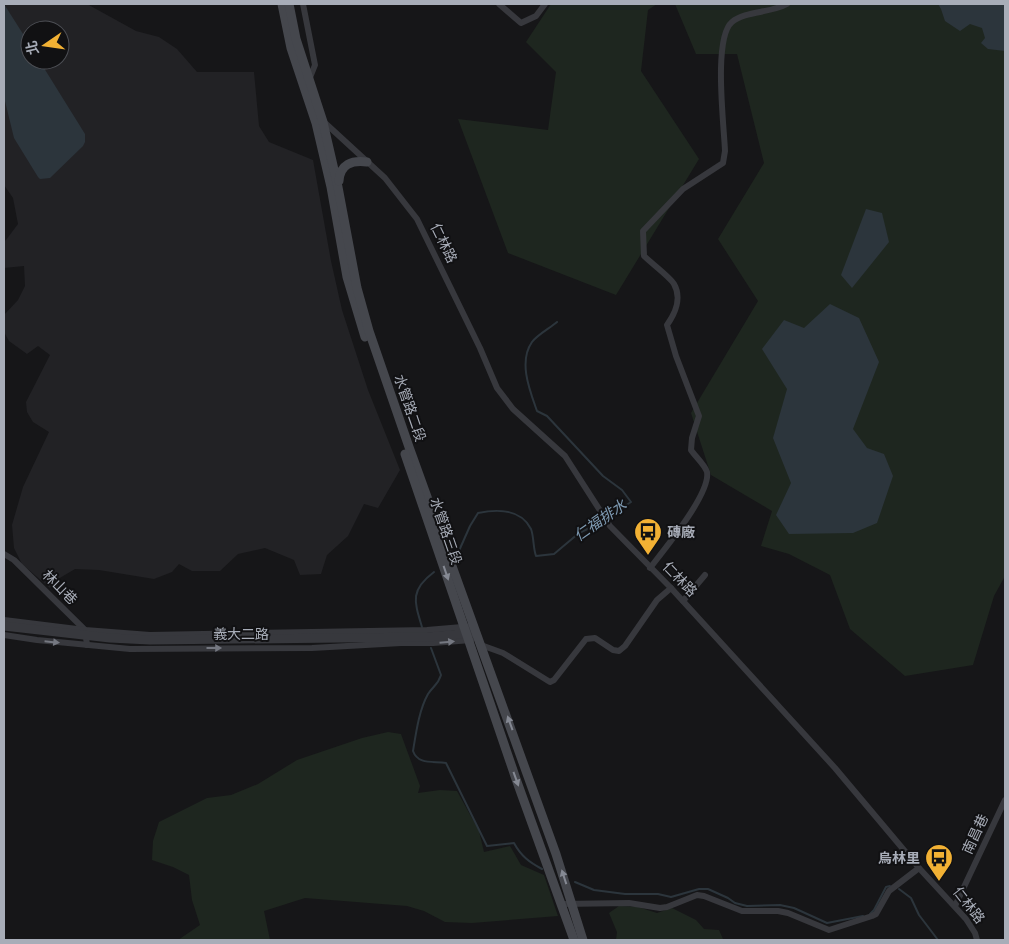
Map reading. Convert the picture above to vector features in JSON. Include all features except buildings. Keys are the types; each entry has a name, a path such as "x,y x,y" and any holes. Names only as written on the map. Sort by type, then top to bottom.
{"main road":[{"name":"仁林路","path":"282,4 291,48 320,123"},
{"path":"289,4 296,39 310,80 338,187"},
{"name":"水管路三段","path":"320,123 347,277 354,303 473,635 527,771 573,903 583,940"},
{"path":"338,187 341,170 349,163 357,160 367,162"},
{"name":"水管路二段","path":"338,187 356,280 369,331 473,635"},
{"name":"水管路三段","path":"473,635 516,779 574,940"}],"street":[{"path":"303,4 315,65 310,80"},
{"path":"499,4 521,23 536,16 545,4"},
{"path":"650,568 677,534 697,502 707,478 706,469 691,450 692,438 699,416 676,356 667,325 674,315 677,306 674,284 644,256 643,231 683,189 723,163 725,151 721,58 723,42 728,27 732,22 741,17 780,8 787,4"},
{"name":"仁林路","path":"320,123 385,178 416,219 480,348 497,388 513,409 565,456 610,526 671,588 835,768 919,868 966,919 977,940"},
{"name":"林山巷","path":"4,554 14,560 86,637"},
{"path":"682,601 705,575"},
{"path":"473,635 550,682 554,680 586,639 594,638 613,650 619,651 625,646 657,600 671,588"},
{"name":"義大二路","path":"4,620 86,637"},
{"name":"義大二路","path":"4,626 86,637"},
{"name":"義大二路","path":"4,635 150,640 473,635"},
{"name":"南昌巷","path":"955,906 1005,800"},
{"path":"562,904 629,904 660,908 697,895 742,911 778,911 788,913 829,930 876,914 889,891 919,868"}],"shaded area":[{"path":"4,4 87,4 136,31 159,37 177,49 197,72 254,72 259,126 269,142 313,160 342,310 368,390 400,470 378,508 364,504 348,536 327,555 321,574 300,575 294,560 265,548 238,554 220,571 192,571 179,564 172,572 154,579 99,570 75,569 58,579 50,588 22,564 14,548 12,525 23,487 49,432 33,422 27,412 26,402 50,355 38,346 27,354 9,341 4,332 4,315 18,300 25,286 24,266 4,268 4,241 18,224 13,198 4,185"},
{"path":"4,4 20,29 20,70 45,70 85,134 83,146 50,178 40,179 38,177 14,138 4,97"},
{"path":"551,4 657,4 648,10 641,71 699,159 616,295 508,253 458,119 548,130 556,72 526,42"},
{"path":"675,4 1005,4 1005,576 994,596 973,665 905,676 850,629 830,575 789,554 761,546 772,511 711,475 691,413 758,301 718,239 764,163 737,54 696,54"},
{"path":"938,4 1005,4 1005,51 988,49 981,43 985,38 982,28 970,24 960,31 945,21"},
{"path":"866,209 882,213 889,242 852,288 841,275"},
{"path":"830,304 859,318 879,362 853,429 867,448 884,454 893,476 877,523 853,533 789,534 776,515 791,483 773,438 787,389 762,349 784,320 804,328"},
{"path":"388,732 401,734 420,786 418,793 440,790 457,791 479,831 484,852 510,846 521,865 544,875 558,916 472,923 445,922 424,911 407,906 305,898 264,911 270,940 178,940 200,925 192,900 189,875 152,860 153,841 159,822 207,798 231,795 258,784 297,760 362,738"},
{"path":"619,906 638,907 657,913 672,908 696,920 704,929 719,930 723,939 730,940 616,940 617,932 609,913"}],"waterway":[{"name":"仁福排水","path":"458,553 478,513 508,512 527,522 533,535 536,556 554,554 579,533 596,525 631,502 622,490 603,476 547,416 537,411 527,376 526,358 534,339 557,322"},
{"name":"仁福排水","path":"422,627 417,610 416,596 426,578 434,572"},
{"name":"仁福排水","path":"431,648 441,675 422,707 413,751 415,755 422,760 446,763 487,846 514,843 526,858 542,869"},
{"name":"仁福排水","path":"575,882 594,890 625,894 658,894 671,897 699,889 708,889 735,903 747,906 780,905 794,908 827,923 863,916"},
{"name":"仁福排水","path":"870,914 886,887 890,886"},
{"name":"仁福排水","path":"899,889 911,898 919,915 938,940"}],"place":[{"name":"磚廠","path":"648,556"},
{"name":"烏林里","path":"939,882"}]}
